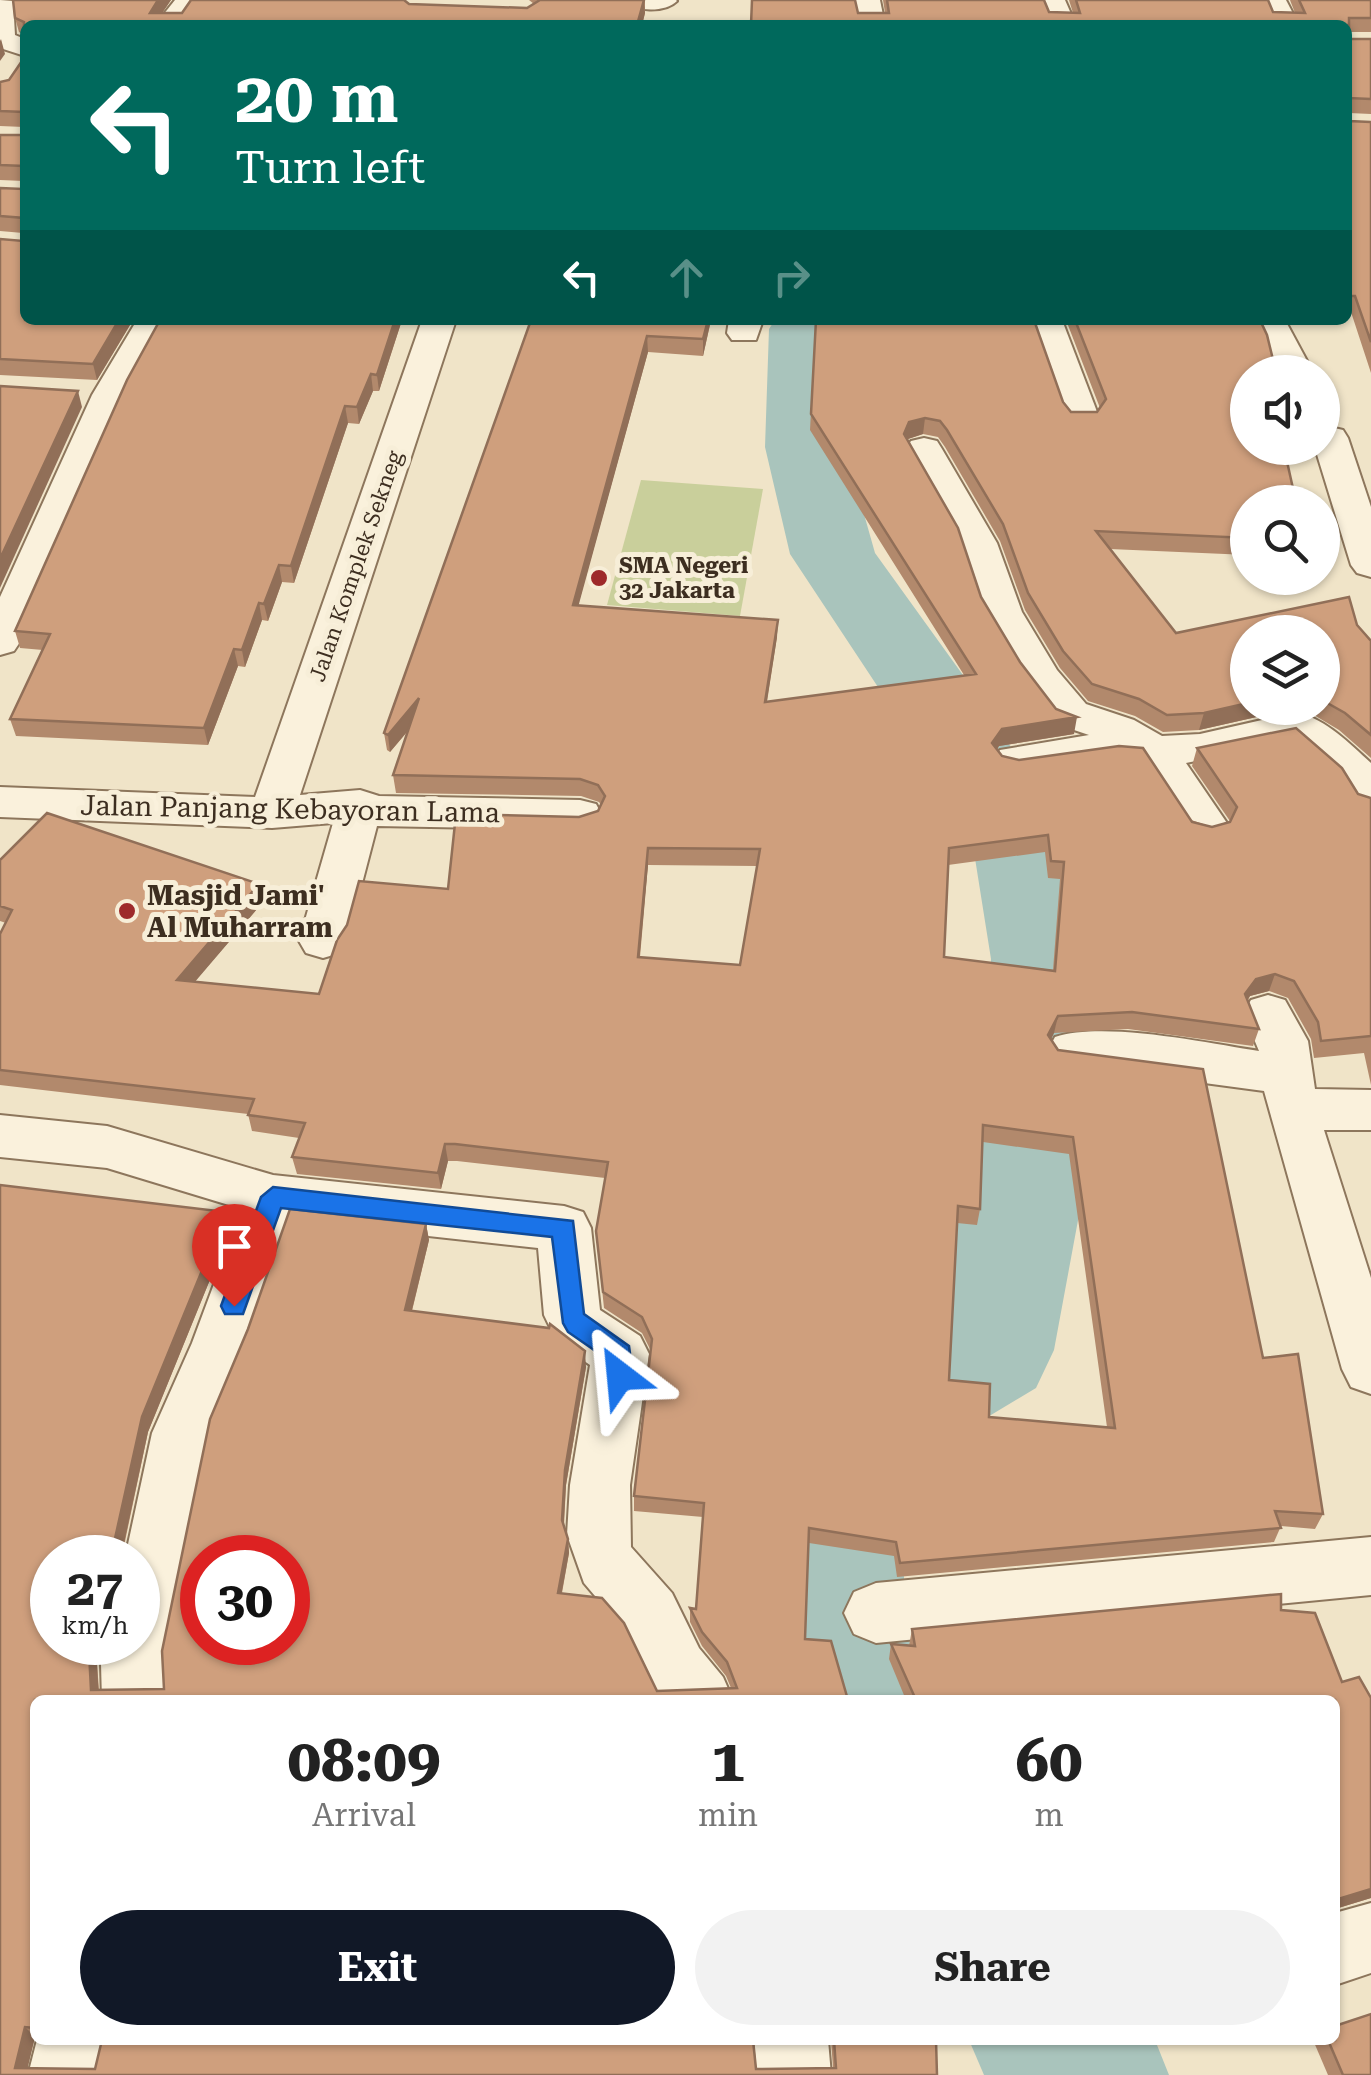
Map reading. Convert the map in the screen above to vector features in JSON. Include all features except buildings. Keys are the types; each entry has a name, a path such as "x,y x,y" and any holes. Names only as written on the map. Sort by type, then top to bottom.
{"street":[{"path":"0,0 2,38 20,55"},
{"path":"172,20 189,0"},
{"path":"636,0 664,2"},
{"path":"0,642 15,567 91,394 150,325"},
{"name":"Jalan Komplek Sekneg","path":"272,813 437,325"},
{"path":"1046,325 1081,417"},
{"path":"1271,325 1287,355"},
{"path":"1340,433 1371,437"},
{"path":"924,450 978,542 1002,612 1040,677 1071,714 1094,726 1119,730 1155,750 1206,826"},
{"path":"1337,465 1371,566"},
{"path":"1015,760 1115,746 1155,750 1200,748 1296,726 1313,734 1355,773 1371,798"},
{"name":"Jalan Panjang Kebayoran Lama","path":"0,802 272,813 360,805 370,811 580,815"},
{"path":"322,941 360,805"},
{"path":"1268,1013 1283,1042 1290,1092 1371,1369"},
{"path":"1073,1050 1174,1057 1290,1092 1371,1110"},
{"path":"0,1136 107,1147 273,1197 564,1228 572,1315 577,1324 620,1354 597,1534 602,1556 614,1576 646,1606 671,1669 695,1695"},
{"path":"135,1695 133,1664 182,1433 222,1343 273,1197"},
{"path":"876,1613 1371,1566"},
{"path":"1340,1947 1371,1938"},
{"path":"65,2075 73,2045"},
{"path":"791,2045 794,2075"}],"green space":[{"path":"641,480 763,489 740,616 607,605"}],"waterway":[{"path":"811,325 806,329 805,447 833,554 958,736 1024,852 1044,959 1039,1123 991,1350 923,1388 887,1416 870,1437 847,1487 836,1544 834,1600 839,1644 855,1695"},
{"path":"1055,2045 1088,2075"}],"place":[{"name":"SMA Negeri 32 Jakarta","path":"599,578"},
{"name":"Masjid Jami' Al Muharram","path":"127,911"}],"route":[{"path":"234,1306 273,1197 564,1228 572,1315 577,1324 611,1344 620,1354 620,1376"}]}
